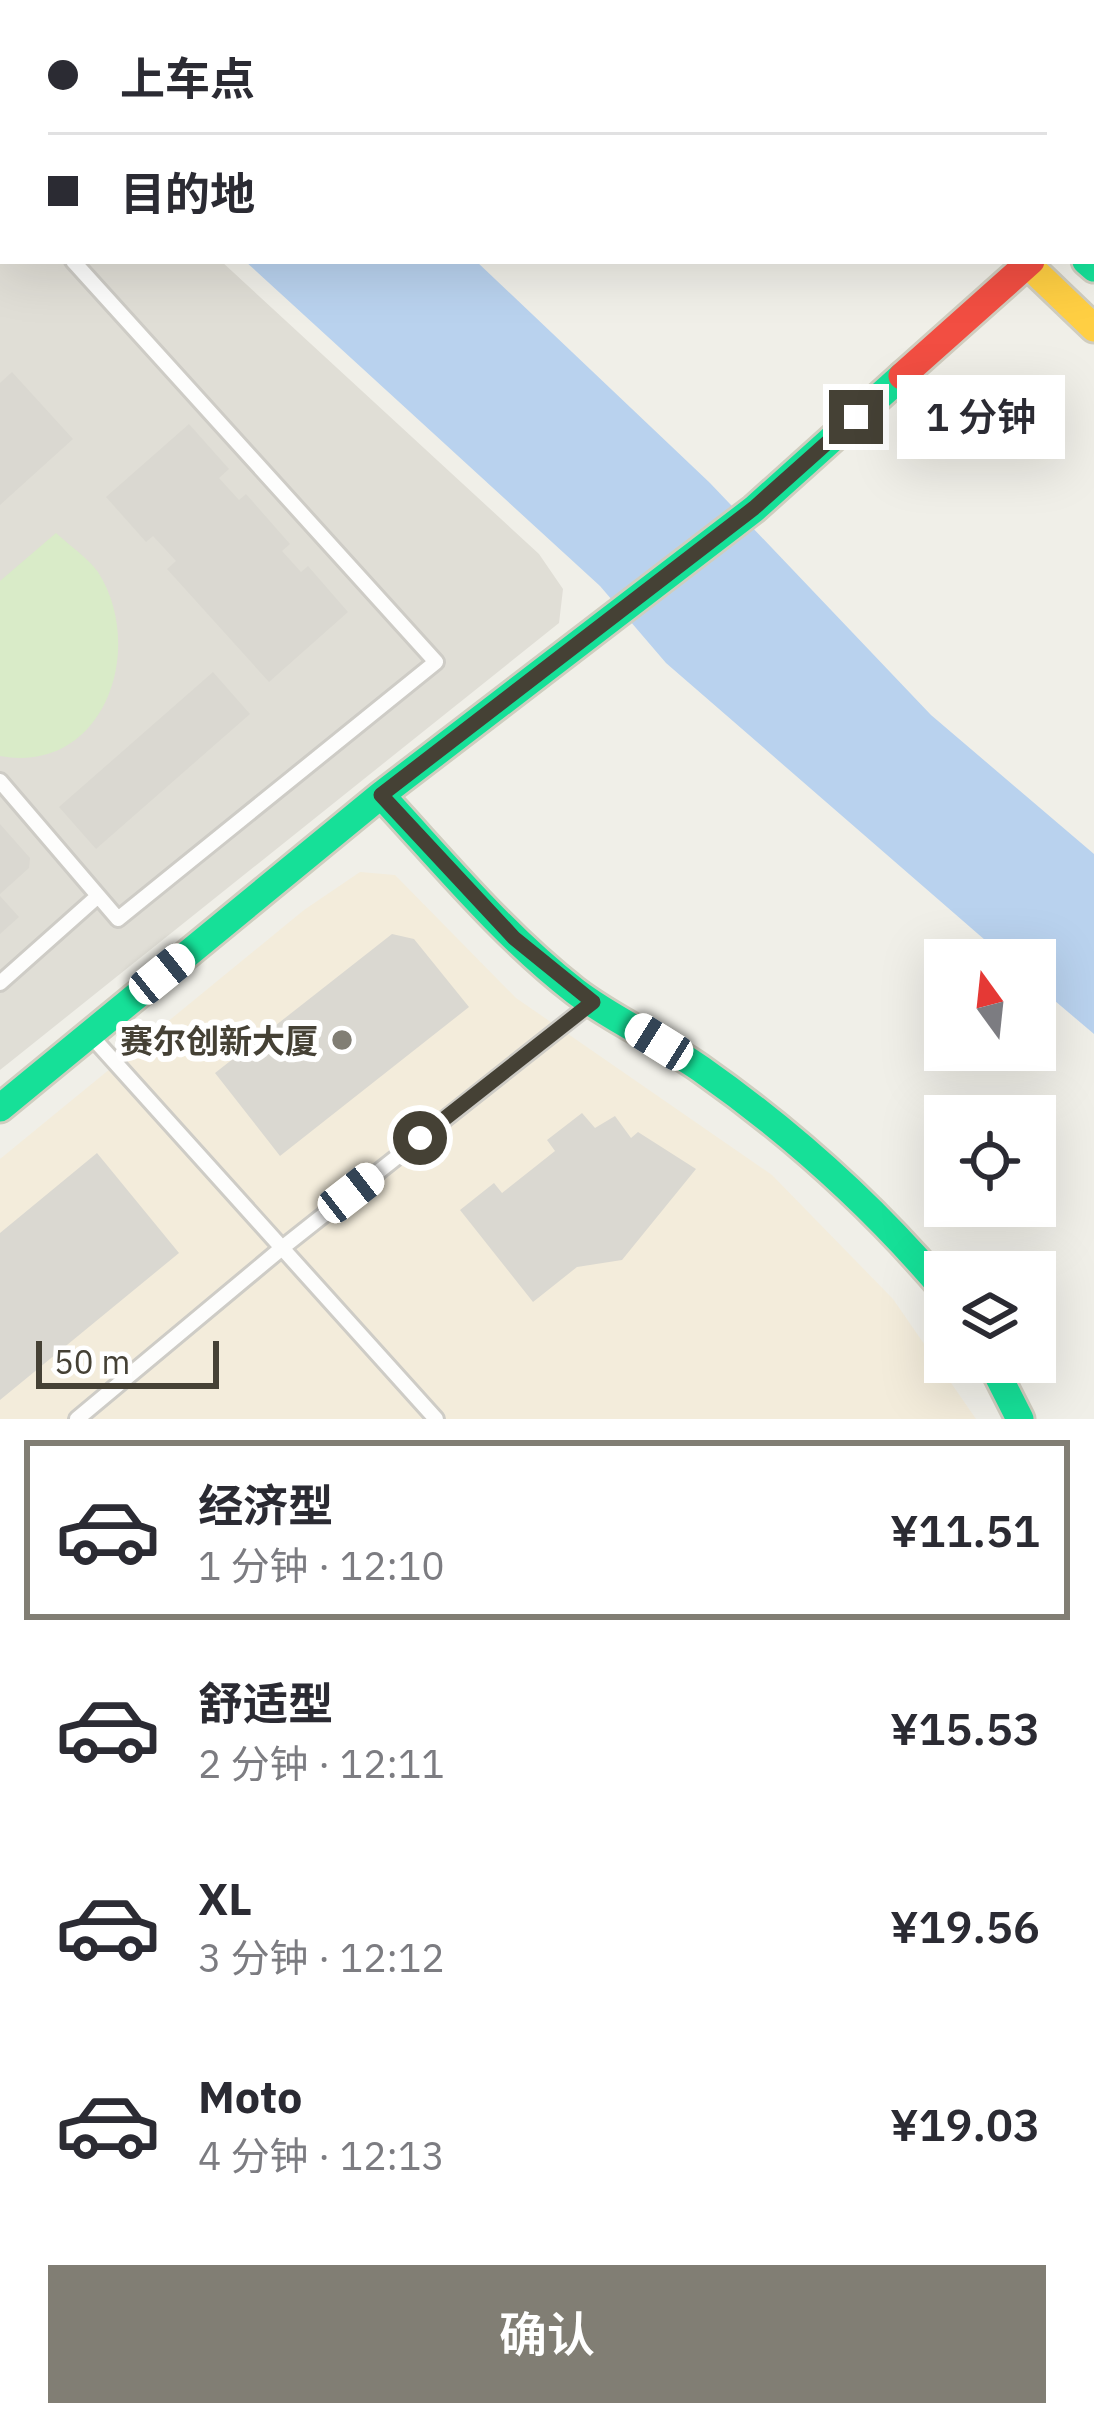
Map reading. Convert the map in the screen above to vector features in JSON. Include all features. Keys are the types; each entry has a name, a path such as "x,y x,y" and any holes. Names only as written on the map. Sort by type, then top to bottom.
{"street":[{"path":"0,1108 381,795 754,508 1026,264"},
{"path":"1030,264 1094,328"},
{"path":"381,795 514,938 593,1002 693,1063 798,1138 902,1238 924,1266"},
{"path":"1002,1383 1020,1419"}],"lane":[{"path":"0,781 118,919 436,662 77,264"},
{"path":"0,983 98,896"},
{"path":"77,1419 282,1248 593,1002"},
{"path":"90,1034 436,1419"}],"shaded area":[{"path":"0,264 224,264 539,554 563,589 559,623 0,1070"},
{"path":"360,872 395,875 516,998 772,1175 893,1299 924,1344 924,1383 951,1383 976,1419 0,1419 0,1159 304,910"}],"green space":[{"path":"56,533 98,572 112,603 118,636 116,669 106,700 90,726 66,746 36,757 0,756 0,581"}],"water":[{"path":"248,264 479,264 710,483 931,715 1094,854 1094,1034 1056,1002 1056,939 984,939 666,663 600,586"}],"building":[{"path":"12,372 73,439 0,505 0,383"},
{"path":"189,424 229,469 219,478 239,500 246,494 290,544 282,551 301,572 308,566 348,612 269,682 167,569 176,561 153,536 146,542 106,497"},
{"path":"213,672 250,714 96,849 59,807"},
{"path":"0,824 30,858 29,868 0,894"},
{"path":"0,896 19,917 0,934"},
{"name":"赛尔创新大厦","path":"392,934 414,939 469,1007 280,1156 215,1073"},
{"path":"582,1113 595,1128 615,1116 631,1138 638,1132 696,1169 622,1260 577,1267 533,1302 460,1210 494,1183 502,1193 555,1151 547,1140"},
{"path":"97,1153 179,1253 0,1400 0,1233"}],"traffic: fast":[{"path":"1089,264 1094,268"},
{"path":"0,1108 381,795 754,509 902,376"},
{"path":"381,795 474,897 549,969 590,1002 701,1069 767,1119 860,1200 924,1267"},
{"path":"1002,1383 1020,1419"}],"traffic: slow":[{"path":"1027,264 1094,328"}],"traffic: jam":[{"path":"902,376 1028,264"}],"place":[{"name":"赛尔创新大厦","path":"342,1040"}],"route":[{"path":"420,1138 593,1002 514,938 381,795 754,508 856,417"}]}
